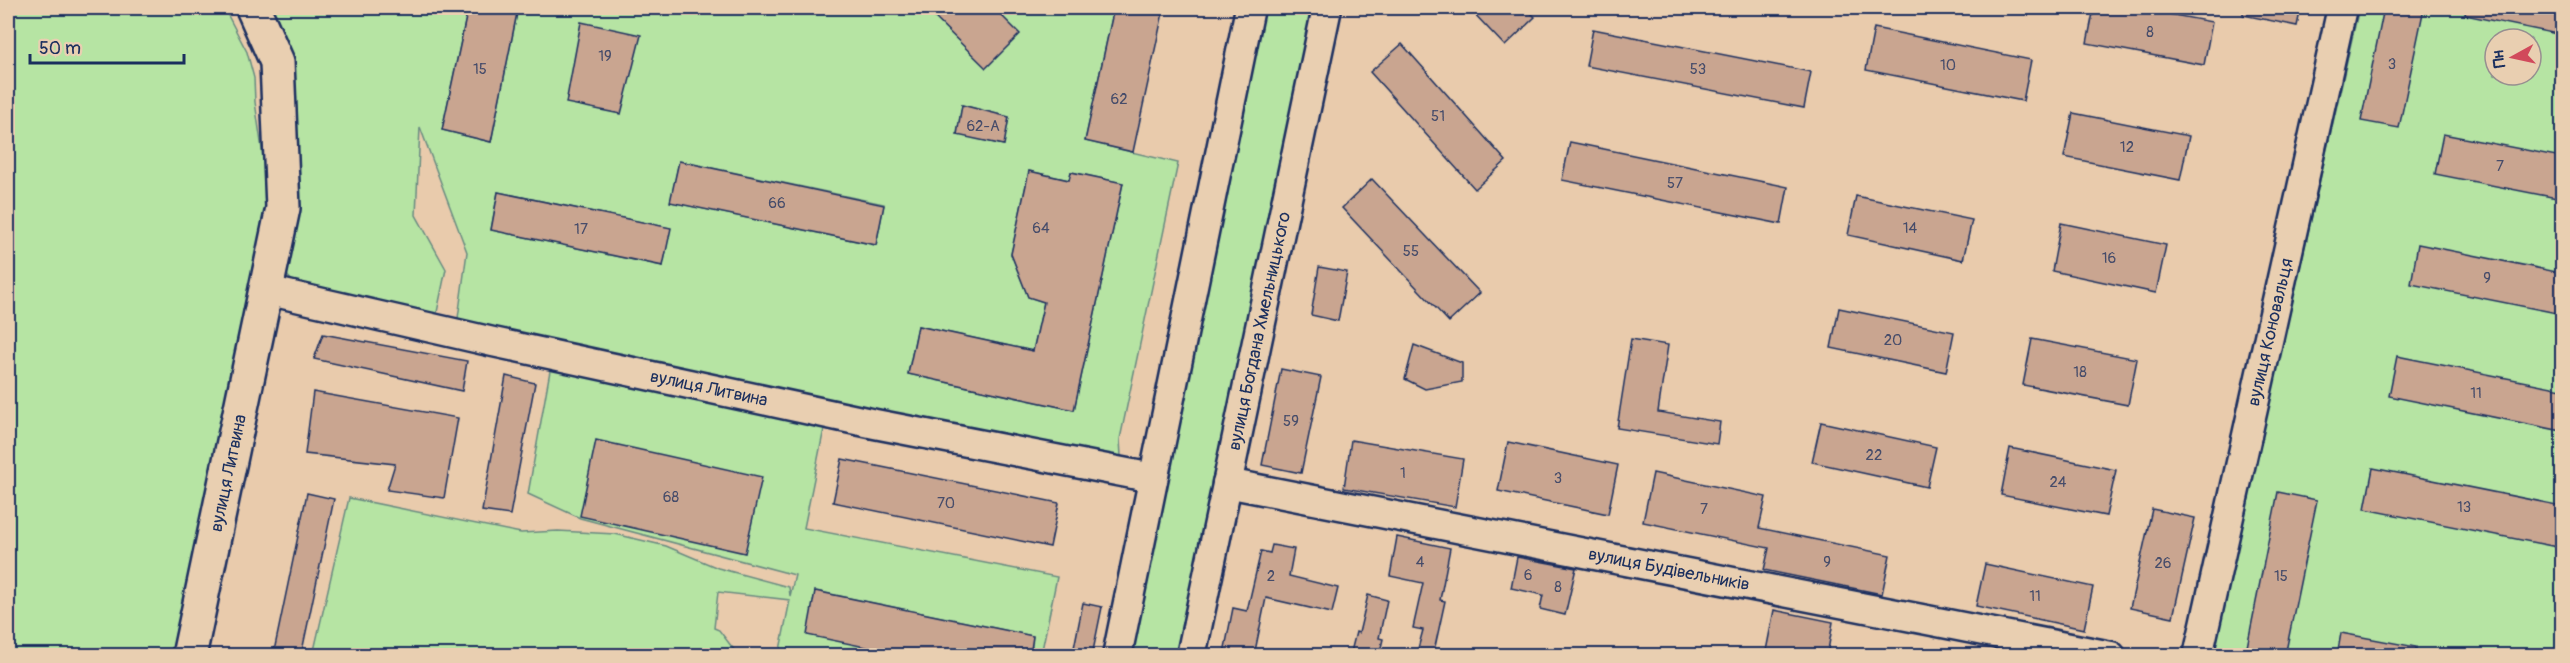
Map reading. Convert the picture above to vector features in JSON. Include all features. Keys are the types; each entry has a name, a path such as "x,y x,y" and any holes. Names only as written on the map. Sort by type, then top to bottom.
{"main road":[{"name":"вулиця Литвина","path":"189,656 283,208 282,132 277,62 254,8"}],"street":[{"path":"1117,656 1250,8"},
{"name":"вулиця Богдана Хмельницького","path":"1191,656 1327,8"},
{"name":"вулиця Коновальця","path":"2198,656 2342,8"},
{"name":"вулиця Литвина","path":"266,290 493,342 875,424 1154,478"},
{"name":"вулиця Будівельників","path":"1227,483 2011,646 2110,656"}],"green space":[{"path":"8,8 224,8 247,52 254,78 255,102 269,197 171,655 8,655"},
{"path":"271,8 468,8 442,130 491,142 518,8 725,8 731,13 737,8 1114,8 1085,141 1178,163 1120,439 1121,456 1118,472 827,414 804,528 1057,577 1041,655 1031,655 1033,636 816,591 909,655 779,655 790,600 718,592 714,628 719,630 735,651 753,655 313,655 349,498 521,533 558,531 615,534 666,546 718,568 789,587 790,596 795,575 580,518 528,494 553,354 456,333 467,252 420,127 416,215 446,269 436,317 300,290 286,274 296,138 291,70 283,38","holes":["962,105 1009,117 1003,145 957,133","679,161 884,204 876,245 671,202","1029,171 1069,180 1071,172 1123,183 1074,410 908,374 918,326 1033,351 1044,302 1028,297 1011,254","498,192 670,228 663,266 491,230"]},
{"path":"1265,8 1313,8 1179,655 1131,656"},
{"path":"2359,8 2562,8 2562,655 2212,656"}],"building":[{"path":"468,8 518,8 491,142 442,130"},
{"path":"925,8 994,8 1020,34 986,68"},
{"path":"1114,8 1164,8 1133,152 1085,141"},
{"path":"1469,8 1526,8 1535,17 1505,46"},
{"path":"2094,8 2136,8 2212,22 2204,65 2087,43"},
{"path":"2243,8 2301,8 2297,26 2243,15"},
{"path":"2384,8 2424,8 2399,128 2361,121"},
{"path":"2466,8 2562,8 2562,35 2543,31 2543,27 2523,27 2465,15"},
{"path":"581,22 641,35 621,114 566,103"},
{"path":"1874,28 2031,60 2023,101 1866,70"},
{"path":"1593,29 1811,72 1804,108 1586,66"},
{"path":"1402,44 1506,161 1475,189 1370,72"},
{"path":"962,105 1009,117 1004,145 957,135"},
{"path":"2073,113 2189,136 2180,180 2064,157"},
{"path":"2443,134 2562,157 2562,199 2435,174"},
{"path":"1570,142 1788,187 1781,224 1562,180"},
{"path":"679,161 884,205 876,245 670,202"},
{"path":"1029,171 1069,180 1071,172 1123,183 1074,410 908,374 918,326 1033,351 1044,302 1028,297 1011,254"},
{"path":"1372,179 1480,293 1449,322 1342,208"},
{"path":"498,192 671,228 663,266 491,230"},
{"path":"1856,196 1972,220 1963,260 1848,235"},
{"path":"2061,223 2166,245 2156,293 2052,271"},
{"path":"2418,244 2562,273 2562,314 2411,284"},
{"path":"1319,267 1347,272 1338,321 1311,315"},
{"path":"1839,308 1954,332 1946,372 1831,348"},
{"path":"323,334 467,361 462,391 314,359"},
{"path":"1631,339 1668,345 1658,412 1720,422 1717,444 1617,428"},
{"path":"2032,339 2137,359 2128,405 2023,385"},
{"path":"1414,345 1462,363 1462,382 1425,389 1405,379"},
{"path":"2397,356 2562,389 2562,431 2389,396"},
{"path":"1281,369 1321,377 1301,473 1262,465"},
{"path":"506,376 535,383 510,515 482,511"},
{"path":"313,392 458,418 444,498 387,490 395,464 305,454"},
{"path":"1821,422 1936,447 1927,487 1812,462"},
{"path":"596,440 762,477 745,553 580,516"},
{"path":"1351,440 1463,459 1455,507 1344,488"},
{"path":"1508,442 1618,465 1608,514 1498,491"},
{"path":"2010,448 2116,470 2106,516 2001,495"},
{"path":"842,459 1059,503 1050,547 833,502"},
{"path":"2373,468 2562,506 2562,548 2365,509"},
{"path":"1653,473 1766,497 1759,528 1890,555 1882,594 1764,570 1769,548 1643,522"},
{"path":"2278,492 2317,500 2285,656 2261,656 2246,652"},
{"path":"307,493 334,499 301,656 273,656"},
{"path":"2152,509 2195,518 2173,617 2130,608"},
{"path":"1397,537 1450,548 1440,600 1445,601 1433,656 1416,656 1423,630 1413,628 1423,583 1390,576"},
{"path":"1272,545 1294,549 1289,576 1338,588 1332,613 1266,598 1254,656 1224,653 1233,608 1247,611 1261,551 1270,553"},
{"path":"1517,557 1576,568 1565,615 1540,609 1543,595 1511,588"},
{"path":"1985,564 2093,587 2084,629 1976,606"},
{"path":"815,591 1033,636 1030,656 909,656 807,635"},
{"path":"1368,595 1387,600 1379,638 1383,639 1379,656 1350,656 1356,632 1359,633"},
{"path":"1083,603 1102,607 1092,656 1073,653"},
{"path":"1774,610 1833,622 1827,656 1794,652 1794,656 1765,656"},
{"path":"2341,633 2416,647 2416,656 2337,656"}]}
